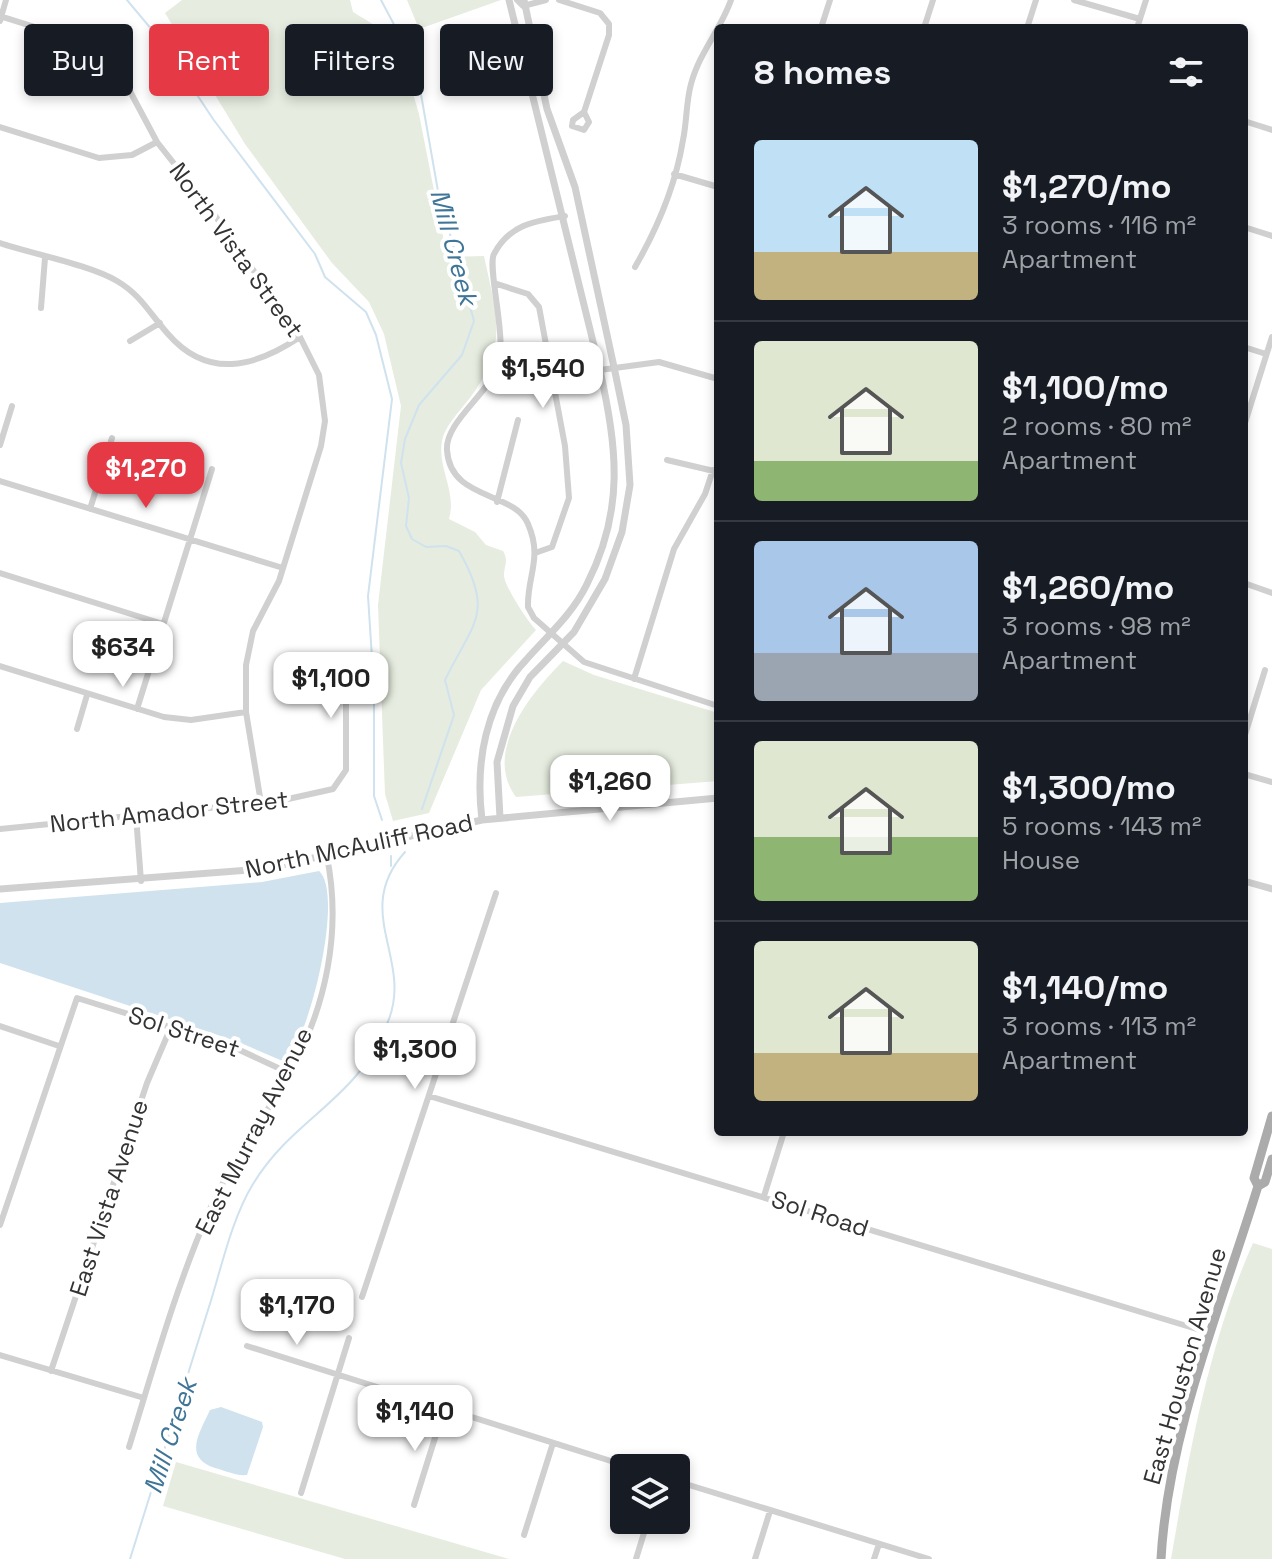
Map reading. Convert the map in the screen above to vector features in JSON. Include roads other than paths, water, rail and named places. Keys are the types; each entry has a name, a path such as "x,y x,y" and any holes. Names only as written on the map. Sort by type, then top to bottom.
{"main road":[{"name":"East Houston Avenue","path":"1258,1186 1254,1178 1272,1116"},
{"name":"East Houston Avenue","path":"1161,1559 1171,1484 1211,1334 1258,1186 1265,1182 1272,1159"}],"street":[{"path":"1,18 6,0"},
{"path":"482,820 478,783 492,714 512,676 552,635 587,585 611,519 617,475 600,370 565,216 535,111 509,0"},
{"path":"517,0 521,6 525,2 546,0"},
{"path":"559,0 600,13 609,24 609,35 584,112"},
{"path":"718,24 731,0"},
{"path":"822,24 830,0"},
{"path":"925,24 933,0"},
{"path":"1028,24 1036,0"},
{"path":"1074,0 1140,19"},
{"path":"1138,24 1146,0"},
{"path":"500,818 497,762 506,724 530,677 563,644 605,579 627,511 630,460 614,367 575,187 547,109 525,2"},
{"name":"North Vista Street","path":"1,18 108,50 157,142 214,214 300,337 319,375 325,421 321,446 275,591 258,618 244,682 261,803"},
{"path":"635,267 652,237 674,174 683,140 691,83 714,31"},
{"path":"1248,122 1272,130"},
{"path":"0,127 99,158 132,155 157,142"},
{"path":"674,174 714,186"},
{"path":"565,216 523,223 494,252 491,260 500,310 500,360 492,380 455,427 447,451 451,466 469,488 527,519 535,553 528,607 552,635 584,662 714,704"},
{"path":"1248,228 1272,236"},
{"path":"0,243 113,279 147,303 181,348 202,360 252,363 300,337"},
{"path":"41,308 45,258"},
{"path":"494,283 528,294 539,307 565,446 569,498 552,547 535,553"},
{"path":"130,341 160,323"},
{"path":"1248,413 1272,337"},
{"path":"1248,348 1266,354"},
{"path":"600,370 659,362 714,378"},
{"path":"0,445 12,406"},
{"path":"497,502 518,420"},
{"path":"90,509 112,438"},
{"path":"667,460 714,471"},
{"path":"137,709 212,469"},
{"path":"634,679 674,549 714,475"},
{"path":"0,481 283,568"},
{"path":"0,573 163,624"},
{"path":"1248,584 1272,593"},
{"name":"North Amador Street","path":"0,829 261,803 336,787 346,770 346,672 342,658"},
{"path":"0,666 87,695 191,720 246,712"},
{"path":"1248,725 1265,670"},
{"path":"77,729 87,695"},
{"path":"1248,775 1272,782"},
{"name":"North McAuliff Road","path":"0,889 141,881 264,869 327,857 438,827 482,820 714,798"},
{"path":"136,816 141,881"},
{"name":"East Murray Avenue","path":"129,1447 206,1216 244,1142 289,1073 306,1036 329,963 335,925 327,857"},
{"path":"1248,882 1272,889"},
{"path":"362,1297 496,893"},
{"name":"Sol Street","path":"59,1046 77,998 251,1053 289,1073"},
{"path":"0,1026 59,1046 0,1225"},
{"name":"East Vista Avenue","path":"51,1371 147,1083 171,1027"},
{"name":"Sol Road","path":"429,1096 1211,1334"},
{"path":"764,1196 783,1136"},
{"path":"301,1493 349,1338"},
{"path":"247,1346 610,1461"},
{"path":"0,1355 144,1398"},
{"path":"414,1505 444,1409"},
{"path":"524,1535 553,1443"},
{"path":"690,1485 929,1559"},
{"path":"755,1559 770,1511"},
{"path":"636,1559 644,1534"},
{"path":"874,1559 879,1544"}],"water":[{"path":"319,871 326,885 328,907 321,967 304,1026 285,1062 236,1041 0,963 0,903 262,882"},
{"path":"221,1407 262,1422 247,1475 215,1468 199,1458 196,1451 198,1436 210,1410"}],"waterway":[{"path":"127,0 163,43 213,119 315,254 325,277 366,312 376,335 392,399 368,596 374,689 374,796 382,820"},
{"name":"Mill Creek","path":"381,0 416,66 438,191 474,321 462,355 419,405 405,439 401,463 409,498 406,526 412,539 426,547 446,546 459,551 470,572 478,604 471,630 445,680 454,715 422,809"},
{"name":"Mill Creek","path":"130,1559 227,1246 245,1198 270,1160 361,1070 389,1019 394,997 394,975 383,915 383,894 390,874 405,852"},
{"path":"391,856 391,866"}]}
